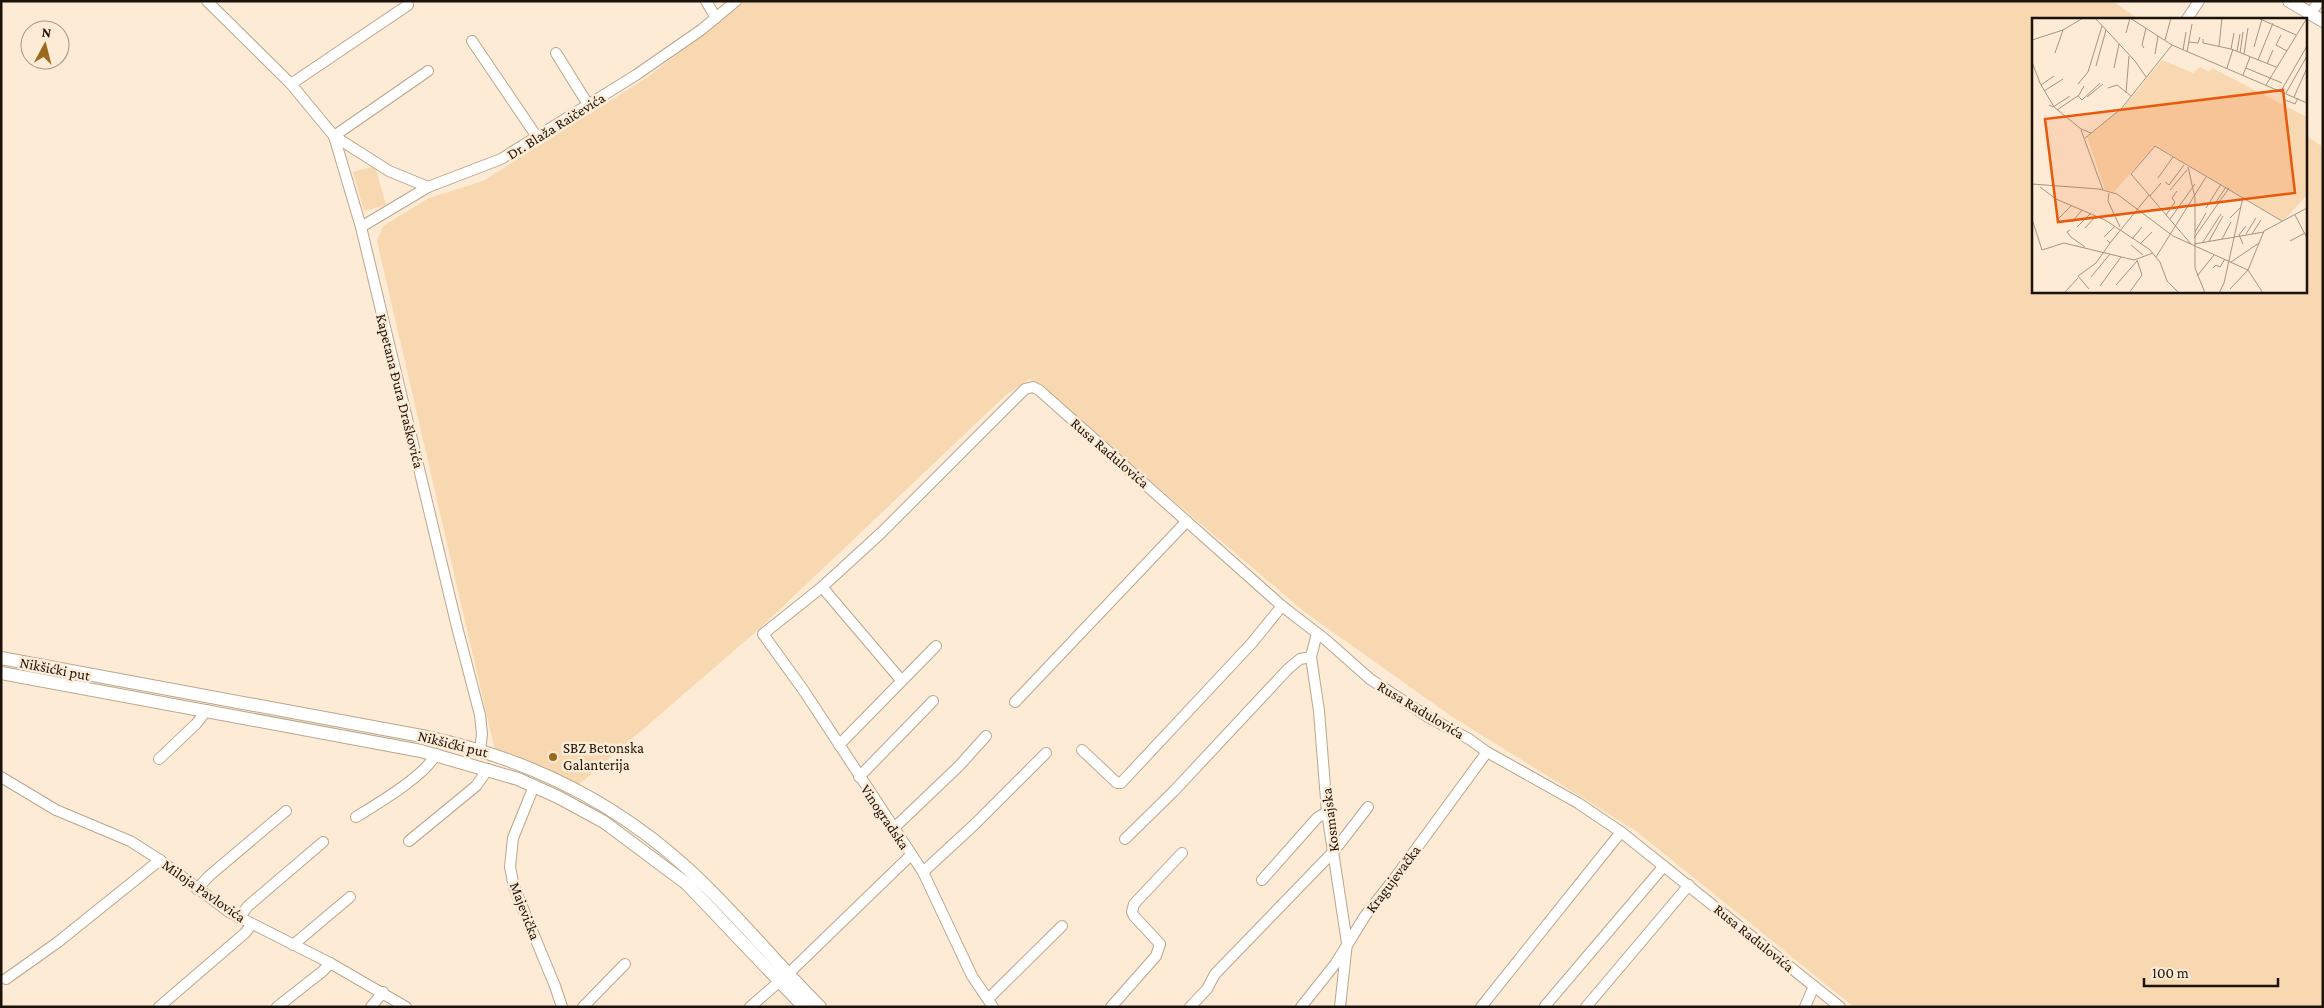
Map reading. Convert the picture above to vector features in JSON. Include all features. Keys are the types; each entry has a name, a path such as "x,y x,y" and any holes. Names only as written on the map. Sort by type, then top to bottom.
{"main road":[{"path":"2289,1 2323,21"},
{"name":"Nikšićki put","path":"1,658 124,688 407,733 480,750 557,780 597,801 635,826 679,861 704,884 784,977 820,1007"},
{"path":"1,673 124,688 207,710 436,754 488,769 534,786 604,822 688,884 784,977 804,1007"}],"street":[{"path":"207,1 291,84 334,136 389,171 428,187"},
{"path":"706,1 716,18"},
{"name":"Dr. Blaža Raičevića","path":"361,227 428,187 484,167 589,106 671,52 736,1"},
{"path":"2188,18 2199,1"},
{"path":"2310,14 2320,1"},
{"path":"291,84 408,5"},
{"path":"472,42 537,137"},
{"path":"556,52 589,106"},
{"path":"334,136 428,71"},
{"name":"Kapetana Đura Draškovića","path":"334,136 361,227 480,715 482,734 480,750"},
{"name":"Rusa Radulovića","path":"822,587 881,533 1024,389 1033,387 1039,390 1188,521 1282,606 1317,633 1370,679 1428,718 1469,739 1487,752 1578,803 1621,832 1840,1007"},
{"path":"1016,702 1188,521"},
{"path":"822,587 901,680"},
{"name":"Vinogradska","path":"822,587 763,634 923,872 972,976 991,1003"},
{"path":"1082,750 1117,783 1121,783 1251,644 1282,606"},
{"name":"Kosmajska","path":"1317,633 1311,657 1319,711 1327,812 1347,943 1340,1007"},
{"path":"839,745 936,646"},
{"path":"1125,839 1174,791 1288,669 1300,659 1311,657"},
{"path":"859,777 933,701"},
{"path":"159,759 196,724 207,710"},
{"path":"893,829 959,766 986,736"},
{"path":"923,872 981,818 1046,752"},
{"name":"Kragujevačka","path":"1301,1007 1336,963 1365,916 1487,752"},
{"path":"356,817 426,768 436,754"},
{"path":"409,841 476,786 488,769"},
{"name":"Miloja Pavlovića","path":"1,777 56,810 124,838 160,860 239,918 330,963 406,1007"},
{"name":"Majevička","path":"534,786 513,838 510,867 514,887 562,1007"},
{"path":"1190,1007 1207,988 1215,974 1334,851 1368,807"},
{"path":"197,889 209,876 286,811"},
{"path":"1262,880 1316,818 1327,812"},
{"path":"1481,1007 1621,832"},
{"path":"239,918 248,906 322,842"},
{"path":"1111,1007 1156,956 1160,944 1134,916 1132,912 1134,904 1182,853"},
{"path":"750,1007 784,977 911,855"},
{"path":"6,979 58,942 160,860"},
{"path":"1545,1006 1664,866"},
{"path":"1586,1007 1689,886"},
{"path":"293,945 350,897"},
{"path":"159,1007 245,933 252,924"},
{"path":"991,1003 1062,926"},
{"path":"277,1007 323,971 330,963"},
{"path":"583,1007 625,964"},
{"path":"1805,1007 1814,986"},
{"path":"371,1007 382,992"}],"shaded area":[{"path":"745,1 2113,1 2137,18 2032,18 2032,292 2306,292 2306,136 2323,147 2323,1007 1854,1007 1636,831 1451,716 1306,613 1030,379 1007,394 759,629 575,788 497,759 377,241 383,226 429,198 483,181 648,77"},
{"path":"375,166 386,205 364,211 353,172"}],"place":[{"name":"SBZ Betonska Galanterija","path":"553,757"}]}
